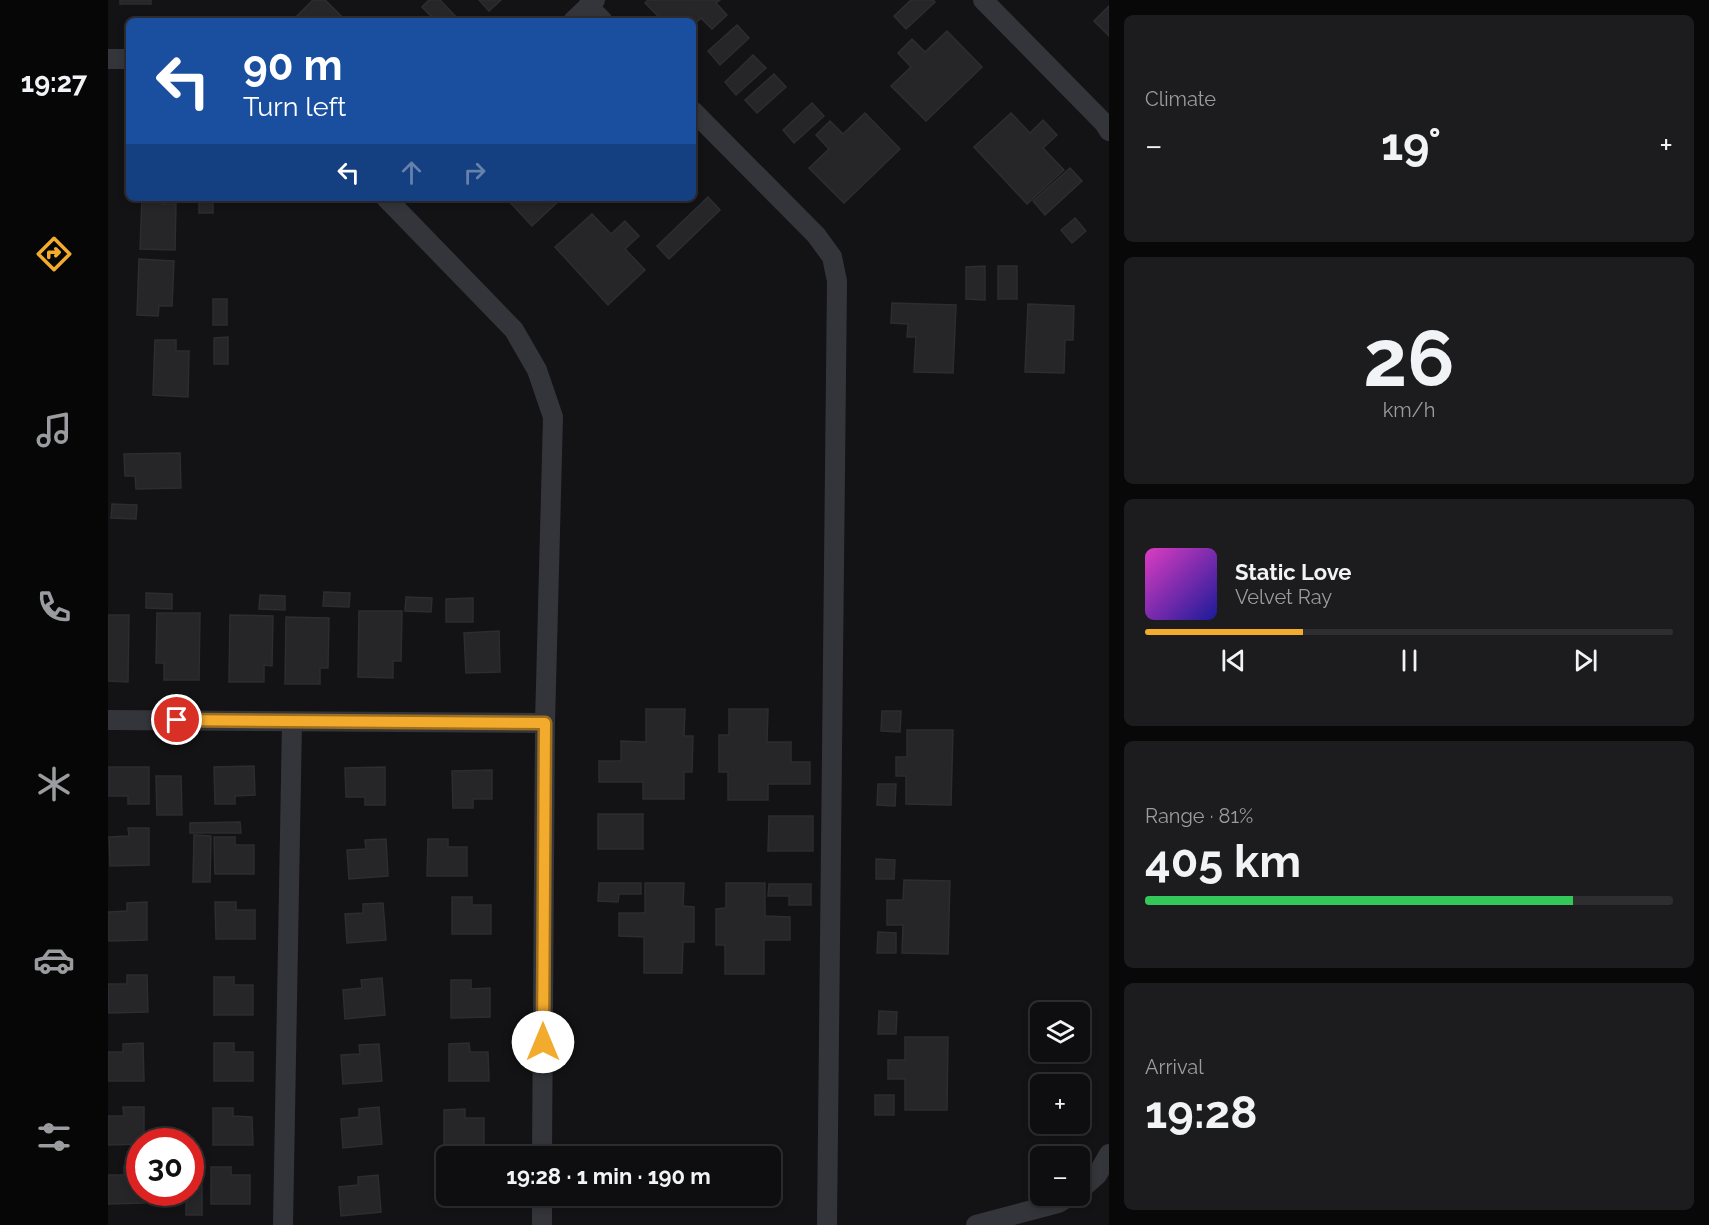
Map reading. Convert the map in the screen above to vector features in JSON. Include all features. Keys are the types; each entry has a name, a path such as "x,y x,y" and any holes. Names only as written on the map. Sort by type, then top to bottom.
{"street":[{"path":"983,0 1104,123 1109,131"},
{"path":"576,18 592,3 601,18"},
{"path":"108,58 126,59"},
{"path":"696,114 816,235 832,257 837,281 827,1225"},
{"path":"391,201 514,330 537,370 553,417 545,723 542,1146"},
{"path":"108,720 545,723"},
{"path":"283,1225 292,722"},
{"path":"1090,1181 1098,1174 1109,1154"},
{"path":"542,1206 542,1225"},
{"path":"976,1225 1047,1206"}],"building":[{"path":"120,0 151,0 151,4 120,4"},
{"path":"313,0 325,0 341,16 339,18 295,18"},
{"path":"429,0 440,0 457,18 433,18 422,7"},
{"path":"479,0 501,0 489,11"},
{"path":"648,0 720,0 716,3 727,15 712,29 701,18 696,23 696,18 660,18 645,3"},
{"path":"911,0 933,0 935,2 906,29 894,16"},
{"path":"1109,6 1109,36 1094,21"},
{"path":"737,25 749,38 720,65 708,51"},
{"path":"947,31 982,67 926,121 891,86 911,67 898,53 912,39 925,52"},
{"path":"753,55 766,68 736,95 725,82"},
{"path":"774,74 786,87 757,113 745,100"},
{"path":"812,103 824,116 794,143 783,130"},
{"path":"865,113 900,149 844,203 809,168 829,149 816,135 830,121 843,134"},
{"path":"1011,113 1030,133 1043,120 1057,135 1043,148 1064,170 1027,204 974,147"},
{"path":"1070,168 1082,181 1045,215 1033,201"},
{"path":"708,197 720,210 669,259 657,246"},
{"path":"142,201 163,201 163,204 176,204 175,250 140,249"},
{"path":"199,201 213,201 213,213 199,213"},
{"path":"509,201 559,201 532,226"},
{"path":"592,214 611,234 625,221 639,236 625,249 645,270 608,305 555,247"},
{"path":"1075,218 1086,231 1072,243 1061,230"},
{"path":"139,259 174,261 172,306 159,306 158,316 137,315"},
{"path":"985,266 985,300 966,299 966,267"},
{"path":"998,266 1017,266 1017,299 998,299"},
{"path":"213,299 227,299 227,325 213,325"},
{"path":"892,303 956,305 953,373 914,372 916,337 907,337 908,324 891,323"},
{"path":"1028,304 1074,306 1073,340 1065,340 1064,373 1025,372"},
{"path":"228,337 228,364 214,364 214,338"},
{"path":"155,340 176,340 176,351 189,351 188,397 153,395"},
{"path":"180,453 181,488 136,489 135,476 125,476 124,454"},
{"path":"112,504 137,505 136,519 111,518"},
{"path":"324,592 350,593 349,607 323,606"},
{"path":"146,593 172,594 172,609 146,608"},
{"path":"260,595 285,596 285,610 259,609"},
{"path":"406,597 432,598 431,612 405,611"},
{"path":"473,598 473,622 446,622 446,599"},
{"path":"359,611 402,611 401,661 393,661 393,678 358,677"},
{"path":"157,613 200,613 199,680 164,680 164,663 156,663"},
{"path":"108,615 129,615 128,682 108,681"},
{"path":"230,615 273,616 272,666 264,665 264,682 229,682"},
{"path":"286,617 329,618 328,668 320,668 320,684 285,684"},
{"path":"499,631 500,672 466,673 464,633"},
{"path":"646,709 685,709 684,736 693,736 692,772 684,772 684,799 643,799 643,782 599,782 599,761 621,761 621,741 646,742"},
{"path":"729,709 768,709 767,742 791,742 791,762 810,762 810,784 768,784 768,800 728,800 728,772 719,772 719,735 729,735"},
{"path":"882,711 901,711 900,732 881,731"},
{"path":"907,730 953,730 951,805 906,804 906,776 896,776 896,757 907,757"},
{"path":"254,766 255,795 235,796 235,804 215,804 214,767"},
{"path":"109,767 149,767 149,804 128,804 128,796 109,796"},
{"path":"385,767 385,805 365,805 365,797 346,797 345,768"},
{"path":"492,770 492,799 473,799 473,808 453,808 452,771"},
{"path":"156,776 181,776 182,815 157,815"},
{"path":"878,784 896,784 895,806 877,805"},
{"path":"598,814 643,814 643,849 598,849"},
{"path":"769,816 813,816 813,851 768,851"},
{"path":"240,822 241,833 190,833 190,823"},
{"path":"128,828 149,828 149,865 110,866 109,837 129,836"},
{"path":"194,835 211,836 210,882 193,882"},
{"path":"214,837 235,837 235,845 254,845 254,874 215,874"},
{"path":"386,839 388,876 349,879 347,850 366,849 365,840"},
{"path":"428,839 448,839 448,847 467,847 467,876 427,876"},
{"path":"876,859 895,860 894,879 876,879"},
{"path":"904,880 950,881 948,954 902,953 903,925 887,925 887,900 903,900"},
{"path":"599,883 641,883 641,894 619,894 618,902 598,901"},
{"path":"645,883 684,883 683,906 694,907 694,942 683,942 682,973 644,973 644,937 619,936 619,913 645,913"},
{"path":"726,883 765,883 765,916 790,917 790,940 764,940 764,974 725,974 725,945 716,945 716,909 726,908"},
{"path":"769,884 811,884 811,905 789,905 789,896 768,896"},
{"path":"452,897 472,897 472,905 491,905 491,934 452,934"},
{"path":"147,902 147,940 108,941 108,912 127,911 127,903"},
{"path":"215,902 236,902 236,910 255,910 255,939 216,939"},
{"path":"383,903 386,940 347,943 345,914 363,913 363,904"},
{"path":"878,932 896,933 896,953 877,953"},
{"path":"127,975 147,975 148,1012 109,1013 108,984 127,984"},
{"path":"214,977 234,977 234,985 253,985 253,1015 214,1015"},
{"path":"382,978 385,1015 345,1019 343,990 362,988 361,980"},
{"path":"451,980 471,980 471,989 490,988 490,1017 451,1018"},
{"path":"879,1011 897,1012 896,1034 878,1034"},
{"path":"905,1037 948,1037 947,1110 905,1110 905,1079 888,1079 888,1060 905,1060"},
{"path":"143,1043 144,1081 108,1081 108,1052 123,1052 123,1044"},
{"path":"214,1043 234,1043 234,1052 253,1052 253,1081 214,1081"},
{"path":"469,1043 470,1052 488,1052 489,1081 449,1081 449,1044"},
{"path":"379,1044 382,1081 343,1084 341,1055 360,1054 359,1045"},
{"path":"875,1095 894,1095 894,1115 875,1115"},
{"path":"123,1107 144,1107 144,1128 126,1128 126,1144 108,1145 108,1116 124,1116"},
{"path":"379,1107 382,1144 343,1148 341,1119 359,1117 359,1109"},
{"path":"213,1108 233,1108 233,1116 252,1117 253,1145 213,1145"},
{"path":"465,1109 465,1118 484,1118 484,1146 444,1146 444,1110"},
{"path":"124,1166 126,1166 126,1204 108,1204 108,1175 124,1175"},
{"path":"211,1167 231,1167 231,1175 250,1175 250,1204 211,1204"},
{"path":"378,1175 381,1212 341,1216 339,1187 358,1185 358,1177"},
{"path":"186,1206 202,1206 202,1215 186,1215"}],"route":[{"path":"177,720 545,723 543,1042"}]}
